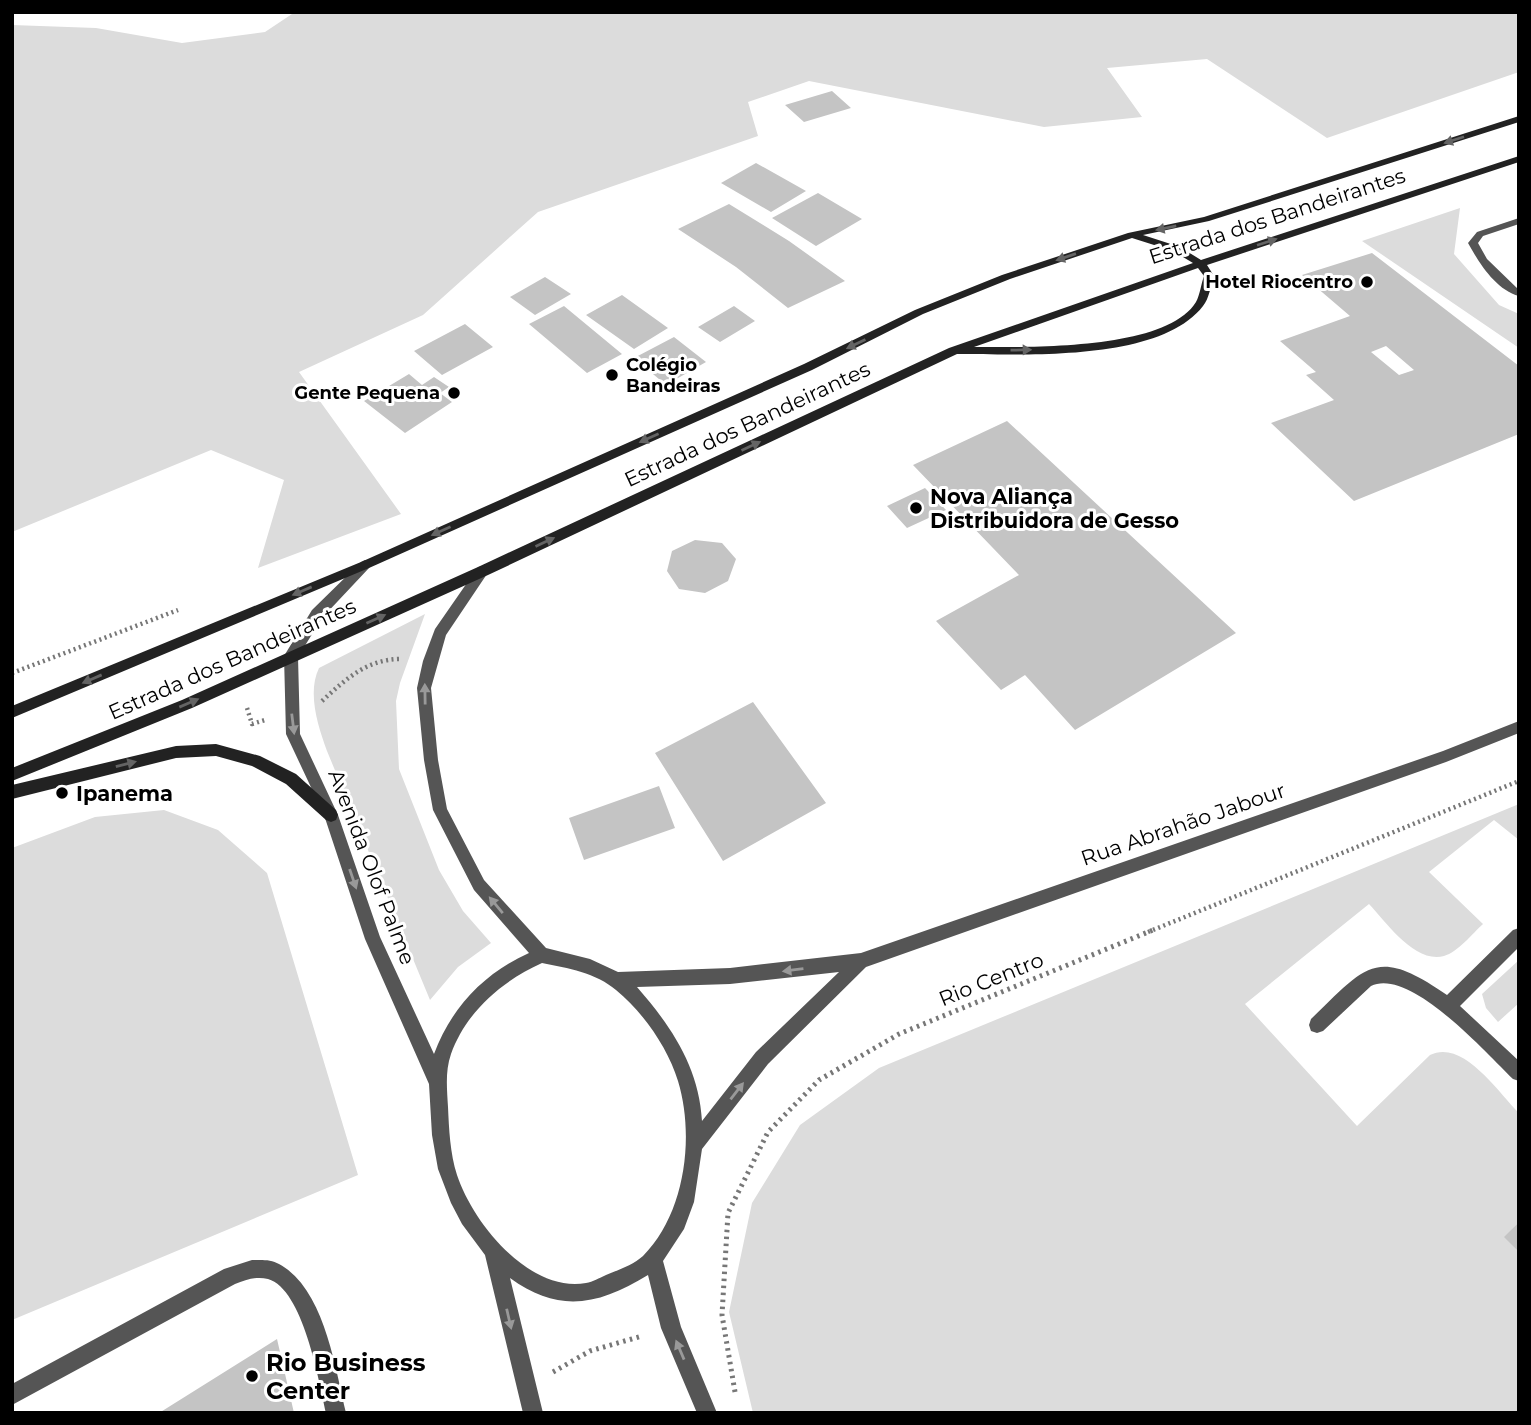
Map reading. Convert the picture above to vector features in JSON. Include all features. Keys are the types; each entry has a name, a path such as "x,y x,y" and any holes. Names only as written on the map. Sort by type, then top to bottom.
{"main road":[{"name":"Estrada dos Bandeirantes","path":"12,712 365,565 807,367 919,313 1006,278 1130,235 1206,219 1519,119"},
{"name":"Estrada dos Bandeirantes","path":"12,775 187,704 483,571 953,351 1202,263 1519,159"},
{"path":"953,351 1064,349 1126,342 1166,332 1204,300 1209,276 1202,263 1169,246 1130,235"},
{"path":"12,793 176,752 216,750 256,761 291,779 331,815"}],"street":[{"path":"1519,221 1480,234 1474,243 1483,261 1513,291 1519,293"},
{"path":"291,656 317,614 365,565"},
{"path":"483,571 440,633 430,661 424,688 431,760 440,810 480,886 542,956"},
{"name":"Avenida Olof Palme","path":"291,656 293,734 331,815 373,939 437,1081"},
{"name":"Rua Abrahão Jabour","path":"617,980 730,976 861,961 1446,756 1519,727"},
{"path":"1448,1006 1519,936"},
{"path":"542,956 574,961 617,980 654,1018 679,1062 690,1092 694,1145 686,1195 673,1228 653,1258 633,1274 585,1293 566,1293 541,1286 517,1273 472,1227 448,1176 440,1131 437,1081 442,1053 477,997 509,971 542,956"},
{"name":"Rua Abrahão Jabour","path":"694,1145 772,1048 861,961"},
{"path":"1317,1025 1364,979 1378,972 1400,974 1448,1006 1519,1073"},
{"path":"494,1252 533,1413"},
{"path":"653,1258 671,1328 707,1413"},
{"path":"12,1395 232,1276 254,1268 277,1273 295,1287 309,1311 336,1413"}],"path":[{"name":"Rio Centro","path":"737,1405 722,1315 728,1213 768,1132 819,1080 899,1034 1519,781"},
{"path":"525,1388 590,1351 671,1328"}],"shaded area":[{"path":"295,12 1519,12 1519,72 1327,138 1207,59 1107,68 1142,117 1044,127 809,81 748,102 758,136 538,212 423,315 299,372 401,514 258,568 284,480 211,450 12,532 12,25 96,28 182,43 265,32"},
{"path":"1460,208 1454,254 1499,305 1519,314 1519,348 1362,241"},
{"path":"425,614 396,701 399,769 439,870 463,911 491,943 458,967 430,1000 327,751 317,720 314,699 319,668"},
{"path":"1519,804 1519,840 1494,820 1429,872 1483,924 1454,951 1444,956 1422,954 1402,940 1369,904 1245,1004 1357,1126 1430,1055 1442,1052 1455,1054 1479,1070 1519,1113 1519,1222 1505,1237 1519,1252 1519,1413 753,1413 729,1312 752,1203 800,1125 879,1068"},
{"path":"164,810 218,830 267,873 358,1175 12,1320 12,848 95,817"},
{"path":"1519,960 1519,1003 1498,1022 1486,1008 1482,994"}],"building":[{"path":"832,91 851,108 804,122 785,105"},
{"path":"756,163 806,191 771,212 721,183"},
{"path":"818,193 862,219 816,246 772,218"},
{"path":"729,204 789,241 845,281 788,308 736,267 678,229"},
{"path":"1372,253 1519,366 1519,434 1354,501 1271,423 1334,400 1306,375 1316,372 1280,341 1350,316 1302,275","holes":["1386,346 1414,370 1399,375 1371,352"]},
{"path":"545,277 571,294 535,315 510,297"},
{"path":"622,295 668,328 634,349 586,315"},
{"path":"564,306 622,354 587,373 529,324"},
{"path":"734,306 755,321 720,342 698,327"},
{"path":"465,324 493,347 442,375 414,351"},
{"path":"674,337 706,362 666,385 634,358"},
{"path":"409,374 422,385 434,377 449,387 440,393 452,402 405,433 364,401"},
{"path":"1007,421 1236,633 1075,730 1025,675 1001,690 936,621 1019,575 913,465"},
{"name":"Nova Aliança Distribuidora de Gesso","path":"925,488 946,510 907,528 887,506"},
{"path":"695,540 722,543 736,559 728,581 705,593 679,589 667,571 672,551"},
{"path":"753,702 826,803 723,861 655,753"},
{"path":"659,786 675,828 584,860 569,818"},
{"path":"1519,1222 1519,1252 1504,1237"},
{"name":"Rio Business Center","path":"277,1339 294,1413 159,1413"}],"place":[{"name":"Hotel Riocentro","path":"1367,282"},
{"name":"Colégio Bandeiras","path":"612,375"},
{"name":"Gente Pequena","path":"454,393"},
{"name":"Nova Aliança Distribuidora de Gesso","path":"916,508"},
{"name":"Ipanema","path":"62,793"},
{"name":"Rio Business Center","path":"252,1376"}]}
